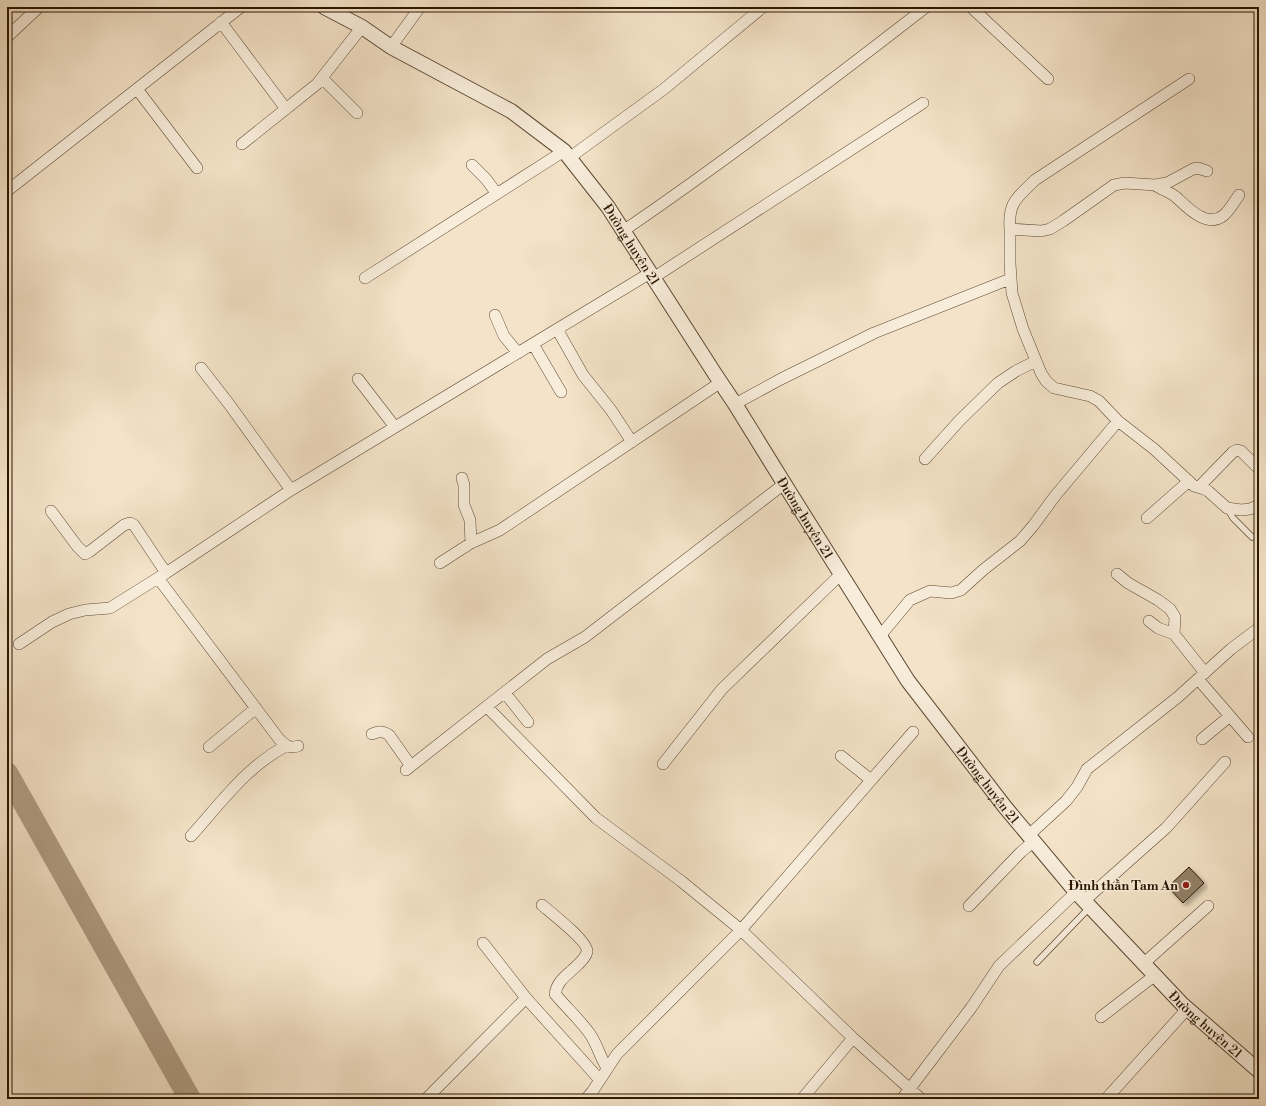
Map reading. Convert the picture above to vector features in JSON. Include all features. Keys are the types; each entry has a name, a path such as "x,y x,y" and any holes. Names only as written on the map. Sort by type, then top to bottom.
{"street":[{"path":"7,37 39,7"},
{"path":"7,191 241,7"},
{"name":"Đường huyện 21","path":"324,7 362,27 391,47 511,111 567,154 608,207 735,404 908,681 1005,807 1083,900 1187,1009 1259,1071"},
{"path":"391,47 420,7"},
{"path":"365,278 496,194 567,154 664,89 763,7"},
{"path":"623,231 796,107 926,7"},
{"path":"971,7 1048,79"},
{"path":"221,22 286,109"},
{"path":"242,144 317,84 362,27"},
{"path":"322,78 357,113"},
{"path":"1189,78 1035,180 1016,199 1010,211 1009,244 1012,293 1036,361 1046,381 1054,388 1090,396 1099,401 1118,421 1154,448 1194,486 1208,491 1227,508 1241,510 1250,509 1259,505"},
{"path":"137,89 197,168"},
{"path":"19,644 52,622 69,614 85,610 110,608 291,490 557,329 652,276 923,103"},
{"path":"472,165 486,179 496,194"},
{"path":"1010,229 1042,232 1064,221 1114,185 1125,183 1167,183 1193,169 1198,168 1207,171"},
{"path":"1155,184 1161,189 1175,196 1197,215 1210,220 1223,216 1239,195"},
{"path":"735,404 781,379 874,333 1010,279"},
{"path":"495,315 504,336 518,353"},
{"path":"557,329 583,375 611,410 632,442"},
{"path":"532,344 561,392"},
{"path":"925,459 960,420 998,384 1016,371 1036,361"},
{"path":"201,368 291,490"},
{"path":"358,379 396,427"},
{"path":"440,563 471,543 500,530 721,382"},
{"path":"880,636 910,600 930,591 951,593 961,590 983,570 1020,541 1055,496 1118,421"},
{"path":"1200,487 1233,452 1237,450 1242,451 1259,469"},
{"path":"462,478 464,485 464,505 470,520 471,543"},
{"path":"1147,518 1189,481"},
{"path":"372,734 378,731 389,735 408,768 547,659 585,637 784,484"},
{"path":"51,511 76,546 85,554 124,525 130,523 134,525 162,575 279,739 286,746 294,748 298,746"},
{"path":"663,764 722,689 841,574"},
{"path":"1117,574 1128,583 1158,600 1170,609 1175,617 1174,634"},
{"path":"1149,621 1158,628 1174,634 1230,716 1248,737"},
{"path":"969,906 1021,852 1031,838 1066,801 1077,787 1087,769 1178,697 1231,649 1259,628"},
{"path":"505,693 528,722"},
{"path":"487,707 596,818 681,880 740,930 853,1038 921,1099"},
{"path":"210,747 256,708"},
{"path":"1202,739 1230,716"},
{"path":"586,1099 617,1054 740,930 913,732"},
{"path":"191,836 242,779 262,762 286,746"},
{"path":"841,756 871,780"},
{"path":"902,1099 971,1008 999,966 1083,900 1166,828 1225,762"},
{"path":"542,905 568,927 587,948 587,952 583,959 561,980 557,986 555,994 590,1033 607,1068"},
{"path":"1143,964 1208,906"},
{"path":"483,943 526,998 600,1080"},
{"path":"1101,1017 1154,976"},
{"path":"426,1099 526,998"},
{"path":"1106,1099 1187,1009"},
{"path":"802,1099 853,1038"}],"lane":[{"path":"1227,508 1233,518 1252,537"},
{"path":"1037,962 1083,900"}],"building":[{"name":"Đình thần Tam An","path":"1189,867 1204,883 1183,903 1168,887"}],"waterway":[{"path":"7,773 190,1099"}],"place":[{"name":"Đình thần Tam An","path":"1186,885"}]}
